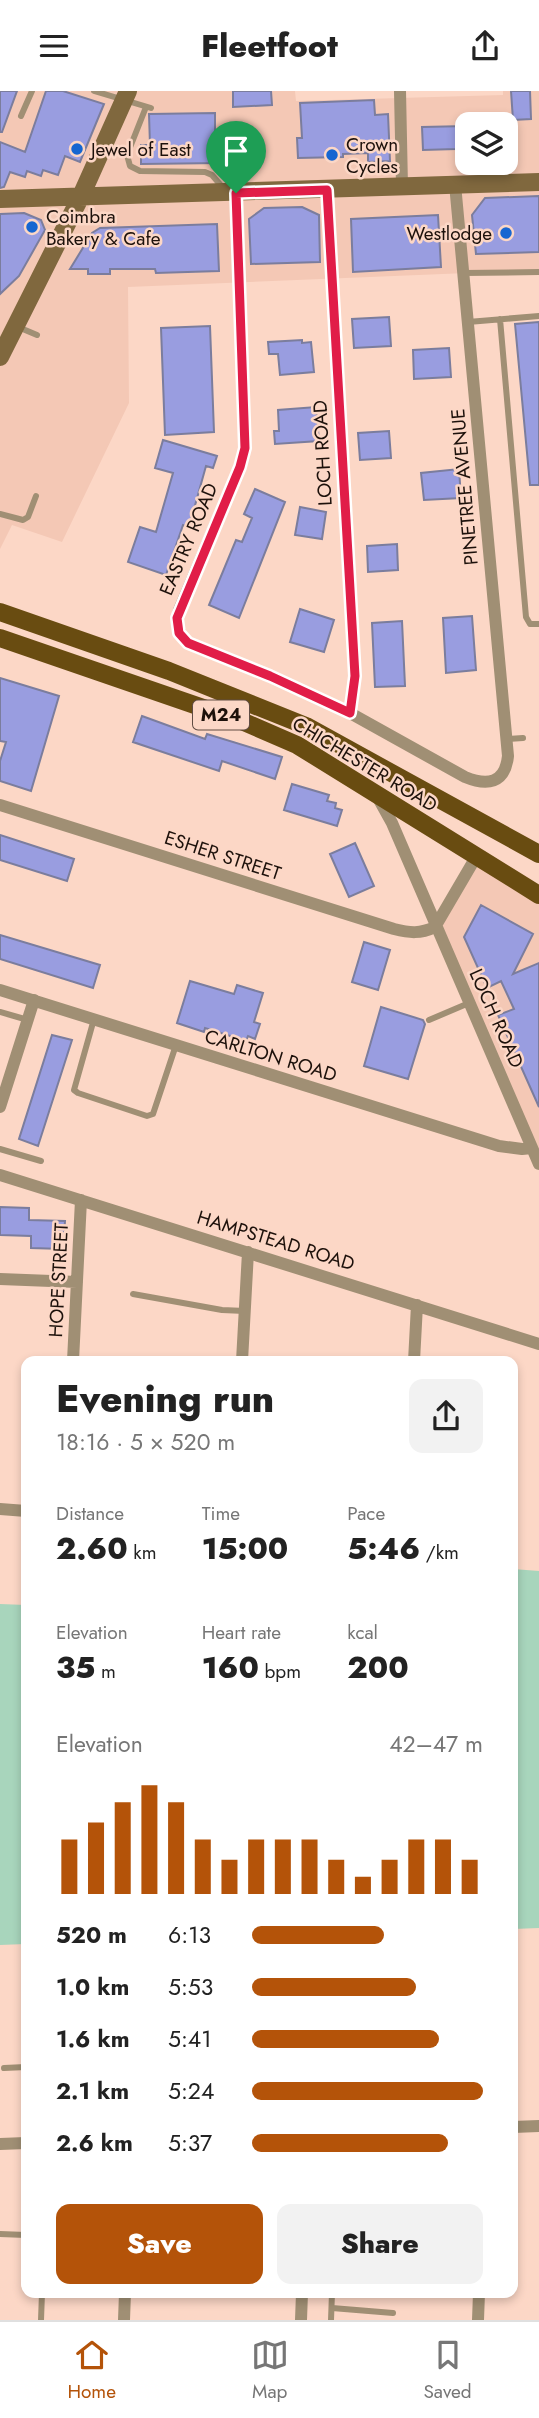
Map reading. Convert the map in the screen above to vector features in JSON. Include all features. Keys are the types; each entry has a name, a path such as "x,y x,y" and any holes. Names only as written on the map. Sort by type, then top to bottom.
{"main road":[{"name":"CHICHESTER ROAD","path":"4,611 211,687 306,726 539,854"},
{"name":"CHICHESTER ROAD","path":"0,638 275,734 316,754 539,895"}],"street":[{"path":"400,91 402,186"},
{"path":"0,357 81,197 125,96"},
{"path":"0,199 539,182"},
{"name":"PINETREE AVENUE","path":"455,184 507,739 508,763 495,780"},
{"name":"LOCH ROAD","path":"327,190 355,676 350,713"},
{"name":"EASTRY ROAD","path":"232,193 245,448 240,467 178,611 177,626 183,640 350,713 464,777 482,783 495,780"},
{"name":"LOCH ROAD","path":"372,790 392,823 539,1164"},
{"name":"ESHER STREET","path":"0,805 394,929 410,933 435,927"},
{"path":"435,927 476,856"},
{"name":"CARLTON ROAD","path":"0,990 499,1146 532,1148"},
{"path":"0,1107 34,1000"},
{"name":"HAMPSTEAD ROAD","path":"0,1175 539,1344"},
{"name":"HOPE STREET","path":"73,1356 81,1199"},
{"path":"243,1356 248,1252"},
{"path":"0,1279 77,1282"},
{"path":"414,1356 417,1305"},
{"path":"0,1509 21,1511"},
{"path":"518,2127 539,2126"},
{"path":"0,2144 21,2143"},
{"path":"124,2320 125,2298"},
{"path":"301,2320 302,2298"},
{"path":"478,2320 479,2298"}],"lane":[{"path":"22,116 32,91"},
{"path":"94,91 125,96 149,108 127,155 130,166 140,171 205,172 232,193"},
{"path":"463,273 539,272"},
{"path":"468,322 539,316"},
{"path":"500,319 526,617 530,624 539,624"},
{"path":"16,326 37,335"},
{"path":"0,514 23,520 28,517 36,496"},
{"path":"507,739 523,738"},
{"path":"429,1020 470,1003"},
{"path":"0,1012 28,1020"},
{"path":"94,1019 74,1090 142,1114 153,1114 176,1045"},
{"path":"0,1149 41,1161"},
{"path":"133,1294 222,1310 245,1311"},
{"path":"4,2068 21,2067"},
{"path":"0,2234 21,2235"},
{"path":"41,2320 43,2298"},
{"path":"331,2320 332,2298"},
{"path":"332,2308 393,2313"}],"shaded area":[{"path":"0,91 295,91 296,101 503,95 503,91 539,91 539,270 128,287 129,403 62,542 12,525 0,549"},
{"path":"476,857 539,895 539,1164 435,927"}],"green space":[{"path":"518,1569 539,1571 539,1928 518,1929"},
{"path":"0,1604 21,1605 21,1944 0,1945"}],"building":[{"path":"0,91 17,91 2,132 0,132"},
{"path":"46,91 63,91 104,104 80,162 65,156 58,175 43,170 41,176 27,171 25,177 10,172 4,187 0,188 0,142 25,152"},
{"path":"233,91 271,91 272,105 233,107"},
{"path":"511,91 530,91 531,119 518,120 518,112 512,112"},
{"path":"374,100 375,115 388,114 390,161 368,162 368,153 343,154 343,157 298,158 297,138 302,138 300,103"},
{"path":"215,113 215,139 221,139 221,163 141,164 141,145 150,145 149,114"},
{"path":"455,126 455,149 423,150 422,127"},
{"name":"Westlodge","path":"539,196 539,252 476,254 472,215 485,198"},
{"path":"302,207 319,215 320,262 251,264 249,219 264,208"},
{"path":"24,213 41,220 45,230 19,276 0,294 0,214"},
{"path":"438,215 441,267 353,272 351,219"},
{"path":"217,224 219,271 156,273 155,269 110,269 110,274 88,274 88,269 70,269 92,233 100,228"},
{"path":"389,317 391,346 354,348 352,319"},
{"path":"539,322 539,485 530,485 515,324"},
{"path":"210,326 214,432 165,435 161,328"},
{"path":"302,340 302,343 311,342 314,372 280,375 278,354 269,354 268,342"},
{"path":"449,348 451,377 414,379 413,350"},
{"path":"316,407 319,441 275,444 274,431 279,431 278,410"},
{"path":"389,431 391,458 360,460 358,433"},
{"path":"163,440 217,456 213,468 206,466 189,527 183,525 166,575 128,562 140,527 156,532 173,473 155,468"},
{"path":"459,469 461,498 424,500 421,473"},
{"path":"255,489 285,502 239,618 209,605 236,540 242,542 252,518 244,514"},
{"path":"300,507 326,512 322,539 295,535"},
{"path":"397,544 398,570 368,572 367,546"},
{"path":"300,609 334,620 324,652 290,642"},
{"path":"472,616 476,670 446,673 443,618"},
{"path":"402,621 405,686 375,687 372,623"},
{"path":"0,678 59,696 31,791 0,781 0,761 6,742 0,741"},
{"path":"142,716 205,739 207,734 282,757 275,779 222,761 219,771 133,742"},
{"path":"292,784 329,795 327,801 336,803 335,808 342,810 337,826 284,810"},
{"path":"0,835 74,859 67,881 0,860"},
{"path":"355,843 374,886 349,897 330,854"},
{"path":"481,905 533,934 513,974 539,963 539,1107 498,1015 514,1009 501,981 487,988 464,937"},
{"path":"0,935 100,965 93,988 0,959"},
{"path":"364,942 390,950 378,990 352,982"},
{"path":"190,981 234,994 237,985 263,993 254,1022 260,1024 255,1039 248,1036 246,1041 205,1028 204,1032 177,1023"},
{"path":"381,1007 423,1020 425,1024 408,1079 364,1066"},
{"path":"52,1035 72,1040 38,1146 19,1139"},
{"path":"0,1207 29,1208 29,1220 65,1221 63,1249 31,1248 31,1236 0,1235"}],"place":[{"name":"Jewel of East","path":"77,149"},
{"name":"Crown Cycles","path":"332,155"},
{"name":"Coimbra Bakery & Cafe","path":"32,227"},
{"name":"Westlodge","path":"506,233"}],"route":[{"path":"327,190 355,676 350,713 270,676 192,645 183,640 177,626 178,611 240,467 245,448 236,193 327,190"}]}
